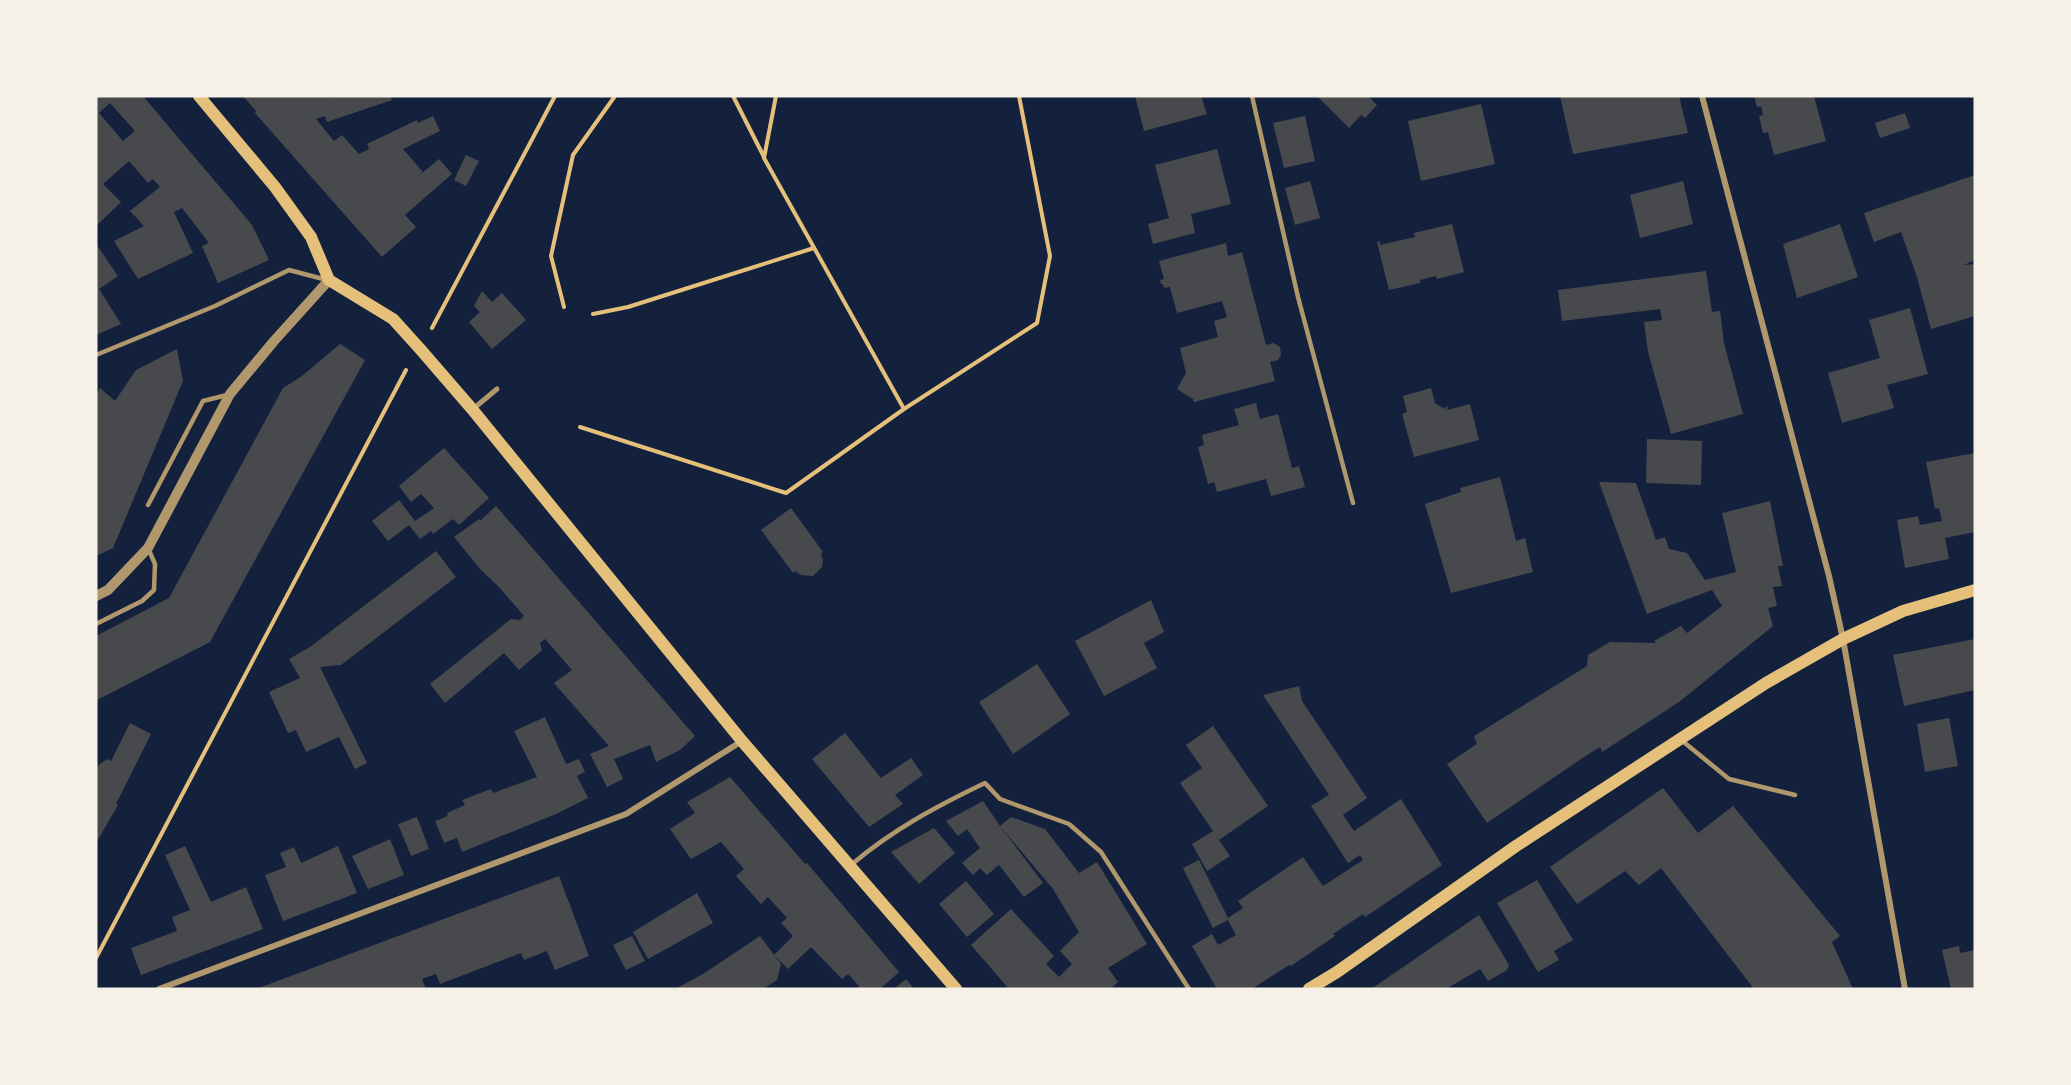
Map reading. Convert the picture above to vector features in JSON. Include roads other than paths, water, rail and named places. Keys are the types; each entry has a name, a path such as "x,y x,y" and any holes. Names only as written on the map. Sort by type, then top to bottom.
{"main road":[{"path":"199,96 275,187 311,237 329,280 393,319 421,350 472,409 742,741 956,989"},
{"path":"1309,989 1337,972 1516,846 1766,683 1844,639 1903,611 1975,590"}],"street":[{"path":"1702,96 1826,560 1844,639 1905,989"},
{"path":"96,596 108,590 148,548 230,394 329,280"},
{"path":"472,409 497,389"},
{"path":"159,989 626,814 742,741"}],"lane":[{"path":"1252,96 1298,297 1353,503"},
{"path":"96,355 214,306 289,270 329,280"},
{"path":"148,505 203,401 230,394"},
{"path":"96,624 142,601 154,590 155,564 148,548"},
{"path":"1680,739 1729,779 1795,795"},
{"path":"849,866 878,842 925,813 985,783 1000,798 1069,824 1101,852 1189,989"}]}
